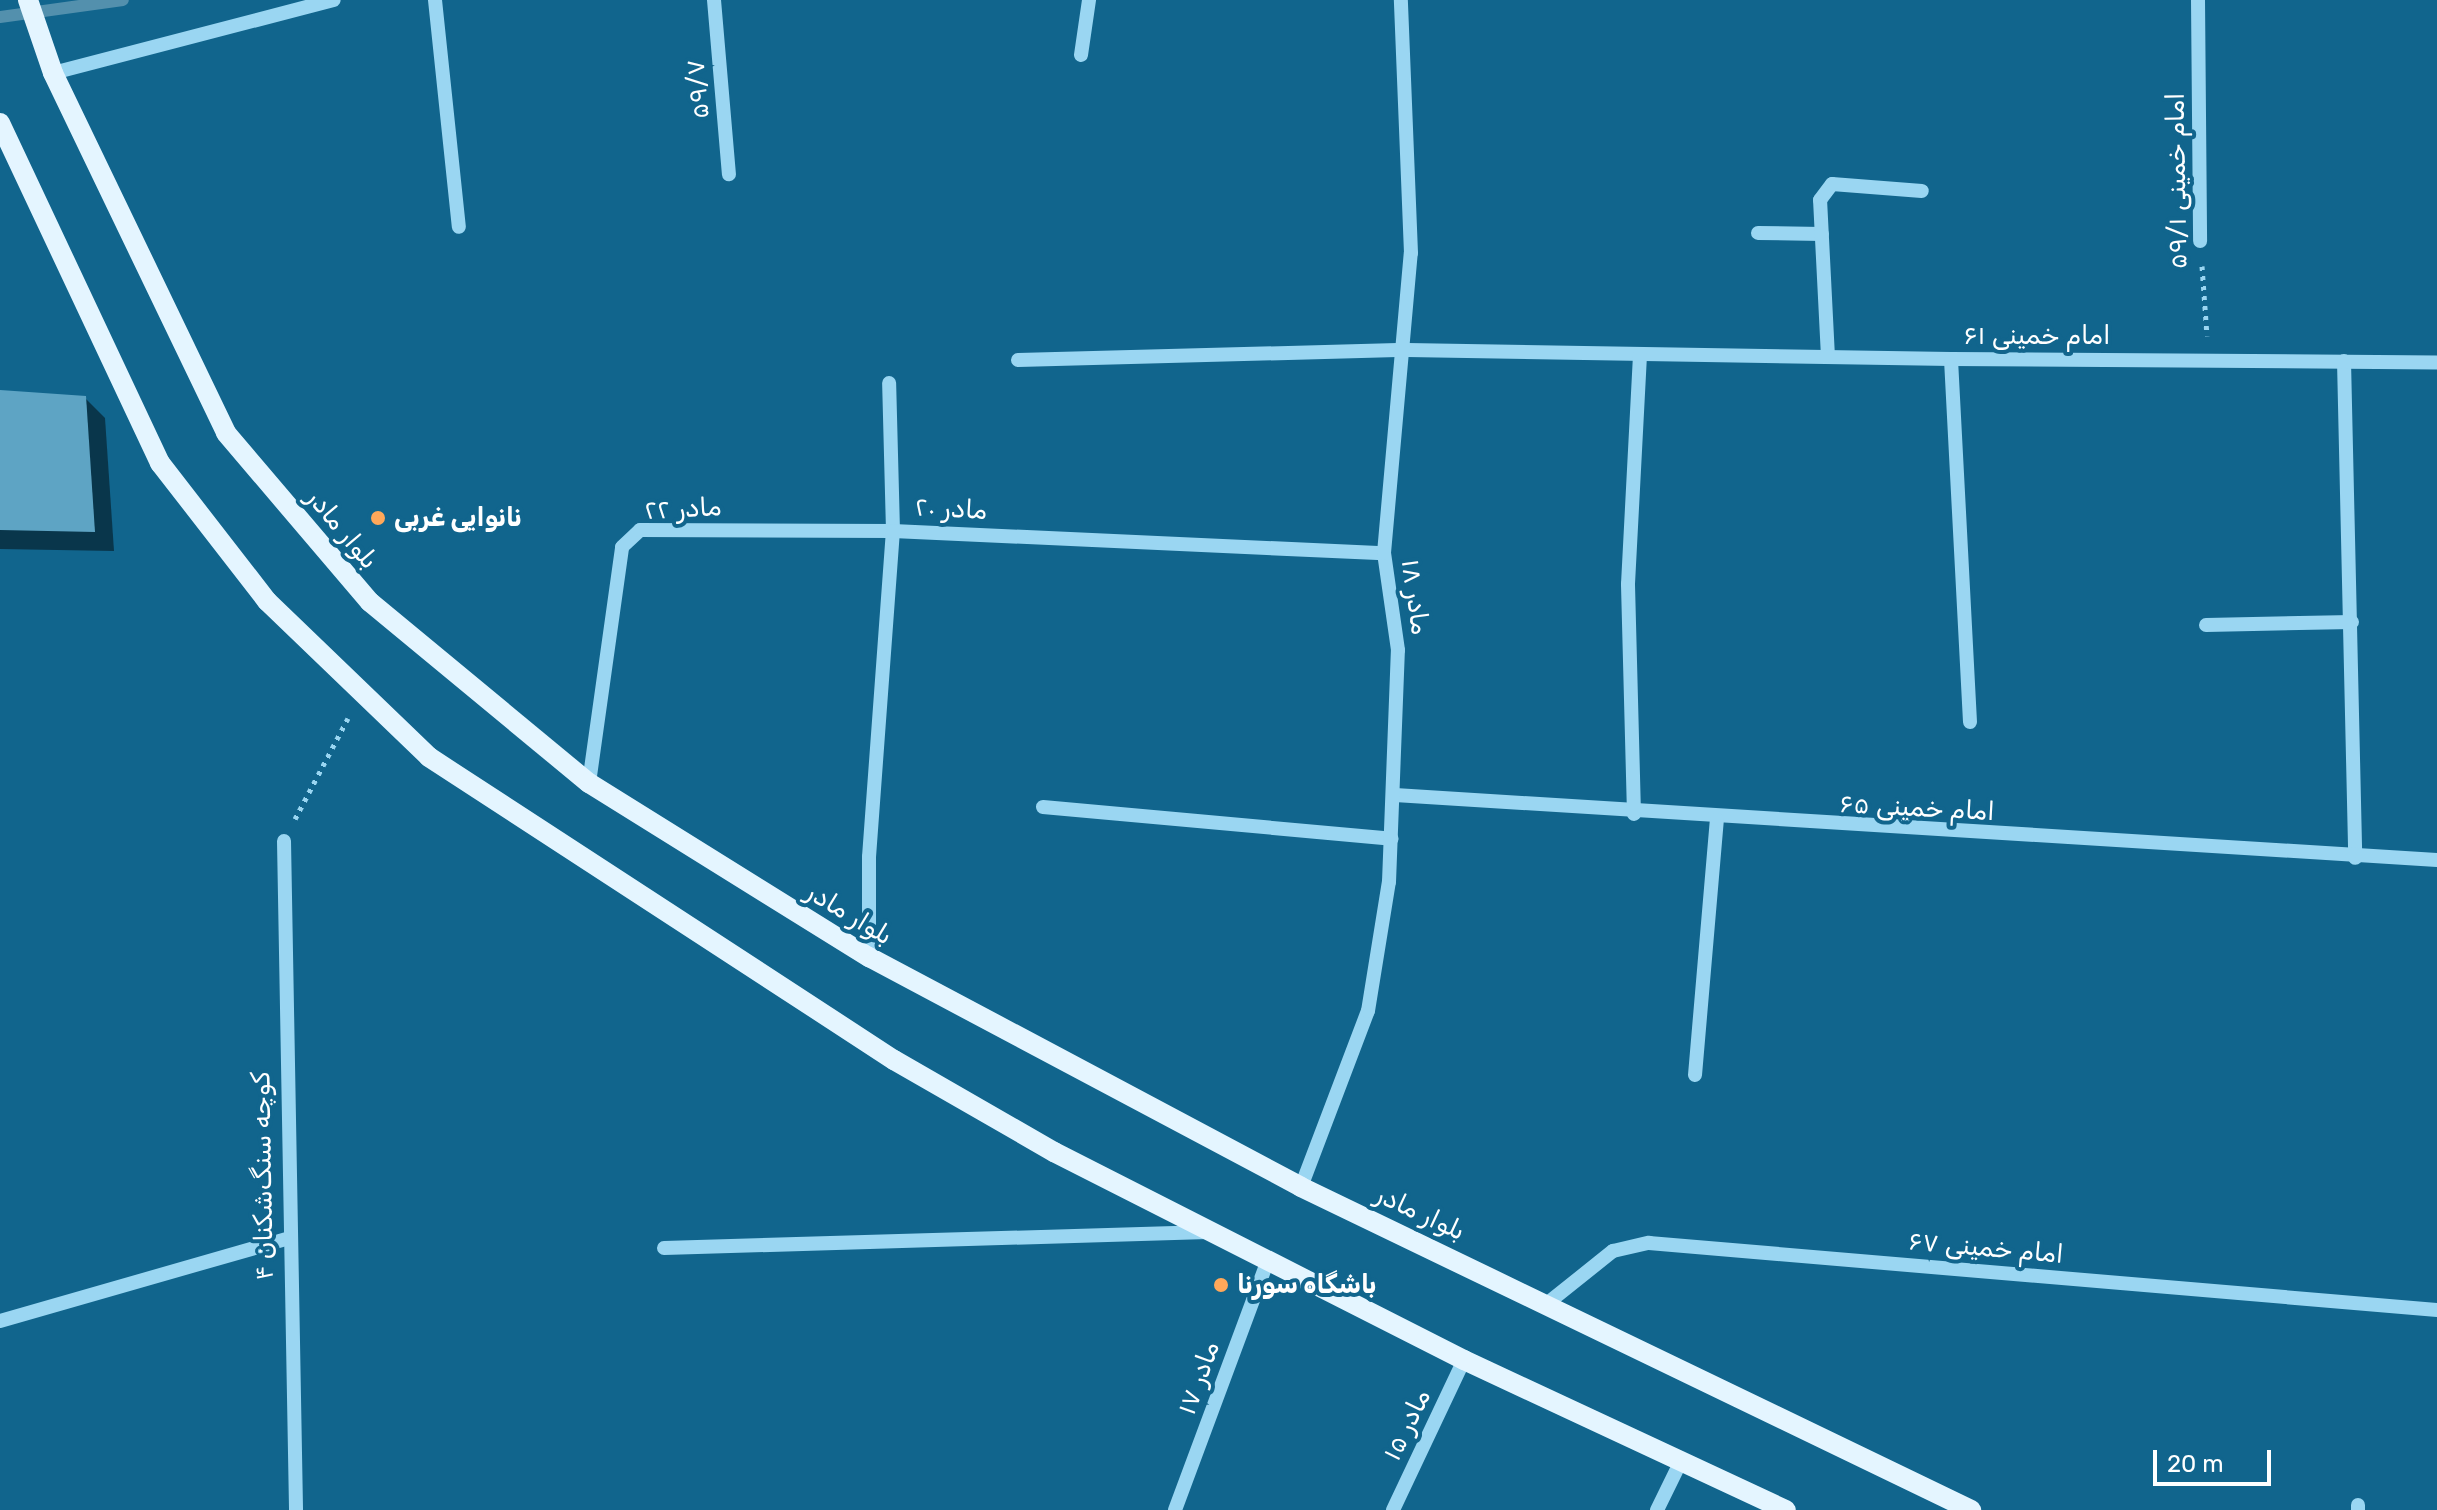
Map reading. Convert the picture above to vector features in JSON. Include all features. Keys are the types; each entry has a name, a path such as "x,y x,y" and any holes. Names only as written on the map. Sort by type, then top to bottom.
{"main road":[{"name":"بلوار مادر","path":"28,0 53,73 226,433 370,602 589,783 869,957 1301,1187 1549,1302 1971,1510"},
{"path":"0,123 160,463 267,601 359,697 429,757 894,1060 1054,1152 1464,1360 1786,1510"}],"street":[{"path":"53,73 334,0"},
{"path":"435,0 459,227"},
{"name":"۵۹/۷","path":"714,0 729,174"},
{"path":"1081,55 1089,0"},
{"name":"مادر ۱۸","path":"1301,1187 1368,1011 1392,839 1398,650 1384,553 1407,350 1410,115 1401,0"},
{"name":"امام خمینی ۵۹/۱","path":"2198,0 2200,241"},
{"path":"1828,357 1820,200 1832,184 1922,191"},
{"path":"1758,233 1822,234"},
{"path":"1018,360 1229,360 1407,350 1951,359"},
{"path":"1634,814 1628,584 1640,354"},
{"name":"امام خمینی ۶۱","path":"1970,722 1951,359 2437,362"},
{"path":"2344,361 2355,858"},
{"path":"889,383 893,531"},
{"name":"مادر ۲۲","path":"589,783 622,547 640,530 893,531"},
{"name":"مادر ۲۰","path":"869,957 869,857 893,531 1384,553"},
{"path":"2206,625 2352,622"},
{"name":"امام خمینی ۶۵","path":"1395,795 1717,820 2355,858 2437,860"},
{"path":"1043,807 1392,839"},
{"path":"1695,1075 1717,820"},
{"name":"کوچه سنگ‌شکنان ۴","path":"284,841 286,1239 296,1510"},
{"path":"664,1248 1216,1232"},
{"path":"0,1321 286,1239"},
{"name":"امام خمینی ۶۷","path":"1549,1302 1613,1251 1649,1243 2437,1310"},
{"name":"مادر ۱۷","path":"1175,1510 1267,1262"},
{"name":"مادر ۱۵","path":"1393,1510 1464,1360"},
{"path":"1657,1510 1681,1461"}],"path":[{"name":"امام خمینی ۵۹/۱","path":"2200,241 2208,360"},
{"path":"284,841 359,697"}],"building":[{"path":"0,390 86,396 95,532 0,530"}],"waterway":[{"path":"0,17 123,0"}],"place":[{"name":"نانوایی غربی","path":"378,518"},
{"name":"باشگاه سورنا","path":"1221,1285"}]}
